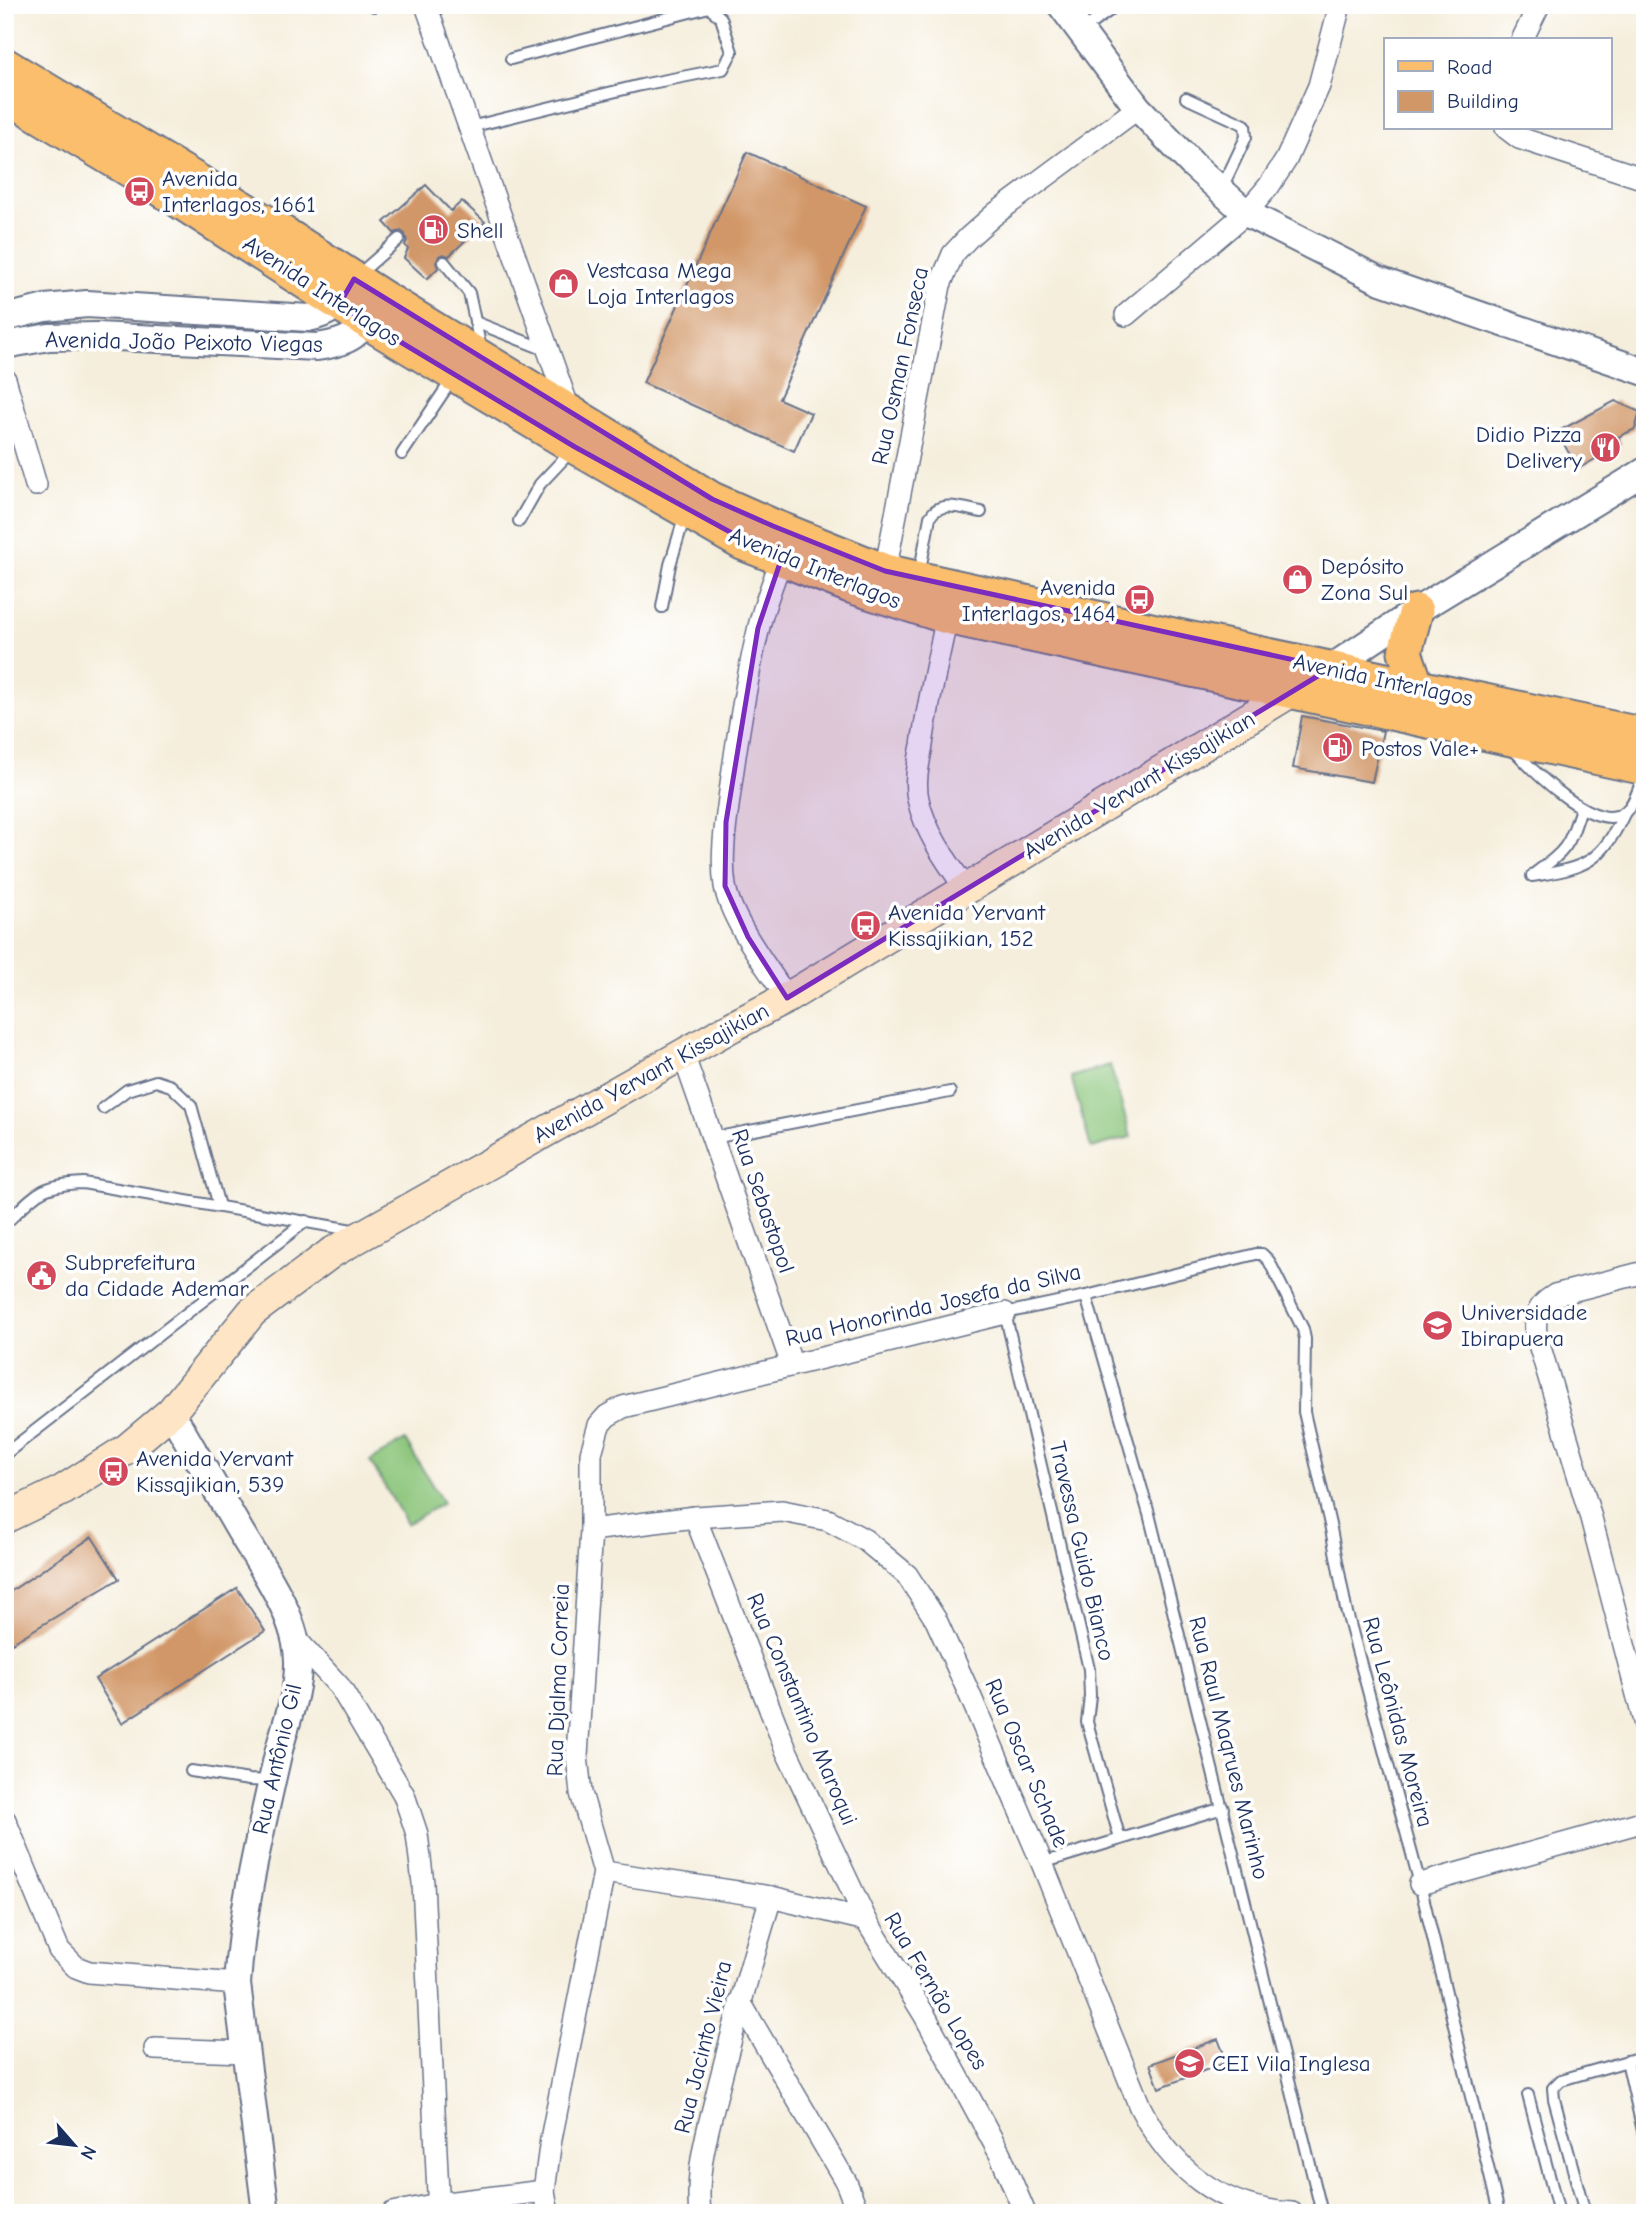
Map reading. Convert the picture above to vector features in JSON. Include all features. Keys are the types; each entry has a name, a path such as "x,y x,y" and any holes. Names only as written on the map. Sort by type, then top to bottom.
{"main road":[{"name":"Avenida Interlagos","path":"5,65 266,222 347,292"},
{"name":"Avenida Interlagos","path":"5,95 260,251 347,292 375,310 454,374 575,447 742,543 781,560 883,584 918,579 1645,735"},
{"name":"Avenida Interlagos","path":"375,310 483,359 712,499 773,526 947,617 1645,770"},
{"path":"1416,611 1405,652 1417,687"},
{"name":"Avenida Yervant Kissajikian","path":"5,1518 63,1490 117,1455 170,1412 252,1312 331,1253 787,998 1331,668"}],"street":[{"path":"426,5 570,413 575,447"},
{"path":"1061,5 1138,108 1247,214 1381,281 1645,372"},
{"path":"1126,315 1247,214 1269,186 1286,160 1319,86 1340,5"},
{"path":"1523,38 1539,5"},
{"name":"Rua Osman Fonseca","path":"883,584 940,285 953,254 995,214 1138,108"},
{"path":"1509,130 1519,138 1645,179"},
{"name":"Avenida João Peixoto Viegas","path":"5,318 46,308 87,304 308,318 321,315 347,292"},
{"name":"Avenida João Peixoto Viegas","path":"5,345 49,337 97,336 317,347 344,343 375,310"},
{"path":"5,379 36,485"},
{"path":"1331,668 1416,611 1645,471"},
{"path":"781,560 758,628 741,713 726,822 724,861 725,886 731,904 748,937 787,998"},
{"path":"947,617 925,724 917,775 917,794 932,835 966,889"},
{"name":"Rua Sebastopol","path":"683,1054 792,1365"},
{"path":"1645,1272 1555,1295 1544,1301 1537,1311 1535,1321 1536,1334 1591,1518 1645,1725"},
{"name":"Rua Honorinda Josefa da Silva","path":"623,1407 1005,1313"},
{"name":"Rua Djalma Correia","path":"548,2213 544,2191 551,2138 604,1872 581,1793 577,1756 591,1530 591,1452 599,1425 607,1416 623,1407"},
{"name":"Rua Antônio Gil","path":"170,1412 279,1597 294,1637 298,1660 295,1691 272,1781 251,1883 239,1952 237,1984 266,2213"},
{"name":"Rua Oscar Schade","path":"591,1530 695,1517 782,1511 828,1520 865,1540 907,1575 936,1620 1042,1863 1140,2107 1154,2134 1174,2160 1216,2190 1240,2203 1272,2212 1292,2213"},
{"name":"Rua Constantino Maroqui","path":"695,1517 786,1750 866,1920"},
{"path":"294,1637 340,1687 404,1795 417,1834 422,1883 439,2208"},
{"path":"5,1820 59,1950 76,1967 89,1972 237,1984"},
{"path":"1420,1884 1645,1821"},
{"name":"Rua Fernão Lopes","path":"604,1872 771,1897 866,1920 932,2028 1000,2154 1027,2211"},
{"name":"Rua Jacinto Vieira","path":"700,2213 700,2177 705,2142 740,2002 771,1897"},
{"path":"740,2002 846,2182 858,2213"},
{"path":"155,2049 245,2052"},
{"path":"393,2213 544,2191"}],"lane":[{"path":"1080,32 1109,11 1113,5"},
{"path":"470,127 641,85 723,69 732,52 721,18 709,7 511,59"},
{"path":"1186,98 1245,125 1247,137 1221,190"},
{"path":"347,292 399,239"},
{"path":"444,262 469,293 483,359"},
{"path":"475,322 549,351"},
{"path":"402,454 454,374"},
{"path":"519,521 540,484 575,447"},
{"path":"918,579 930,517 935,508 942,505 981,512"},
{"path":"662,607 670,565 687,511"},
{"path":"1502,737 1526,763 1581,808 1601,817 1612,817 1625,812"},
{"path":"1581,808 1570,841 1564,850 1532,876 1575,868 1602,852 1613,838 1639,788 1645,770"},
{"path":"103,1108 127,1090 156,1081 171,1086 191,1105 219,1206"},
{"path":"712,1138 950,1092"},
{"path":"5,1224 39,1191 59,1184 83,1183 368,1232"},
{"path":"5,1454 306,1221"},
{"name":"Rua Honorinda Josefa da Silva","path":"1005,1313 1256,1254"},
{"name":"Rua Leônidas Moreira","path":"1256,1254 1262,1254 1269,1261 1303,1329 1304,1412 1346,1609 1420,1884 1499,2213"},
{"name":"Rua Raul Maqrues Marinho","path":"1086,1296 1149,1514 1322,2213"},
{"name":"Travessa Guido Bianco","path":"1005,1313 1089,1670 1087,1722 1119,1839"},
{"path":"191,1771 272,1781"},
{"path":"1042,1863 1223,1808"},
{"path":"1585,2213 1553,2098 1553,2088 1561,2080 1645,2056"},
{"path":"1627,2062 1645,2140"},
{"path":"1528,2095 1559,2213"}],"highlighted area":[{"path":"354,279 712,499 885,571 1331,668 787,998 748,937 725,886 726,822 758,628 781,560 575,447 339,305"}],"green space":[{"path":"1110,1065 1131,1137 1091,1148 1071,1077"},
{"path":"405,1440 443,1503 407,1524 370,1461"}],"building":[{"path":"747,152 866,206 779,399 811,413 794,451 643,383"},
{"name":"Shell","path":"426,185 451,211 462,201 485,222 449,256 439,256 436,263 438,268 427,279 404,258 408,249 405,245 405,234 401,231 394,233 384,222"},
{"path":"1615,401 1640,412 1635,429 1618,437 1621,444 1578,469 1557,432"},
{"name":"Postos Vale+","path":"1302,716 1383,731 1372,782 1293,768"},
{"path":"92,1537 119,1579 5,1647 5,1595"},
{"path":"237,1588 265,1631 122,1723 95,1679"},
{"name":"CEI Vila Inglesa","path":"1218,2039 1227,2062 1159,2088 1150,2064"}],"place":[{"name":"Avenida Interlagos, 1661","path":"139,191"},
{"name":"Shell","path":"434,230"},
{"name":"Vestcasa Mega Loja Interlagos","path":"564,283"},
{"name":"Didio Pizza Delivery","path":"1605,447"},
{"name":"Depósito Zona Sul","path":"1298,579"},
{"name":"Avenida Interlagos, 1464","path":"1139,600"},
{"name":"Postos Vale+","path":"1338,748"},
{"name":"Avenida Yervant Kissajikian, 152","path":"865,925"},
{"name":"Subprefeitura da Cidade Ademar","path":"42,1275"},
{"name":"Universidade Ibirapuera","path":"1438,1325"},
{"name":"Avenida Yervant Kissajikian, 539","path":"113,1471"},
{"name":"CEI Vila Inglesa","path":"1189,2063"}]}
